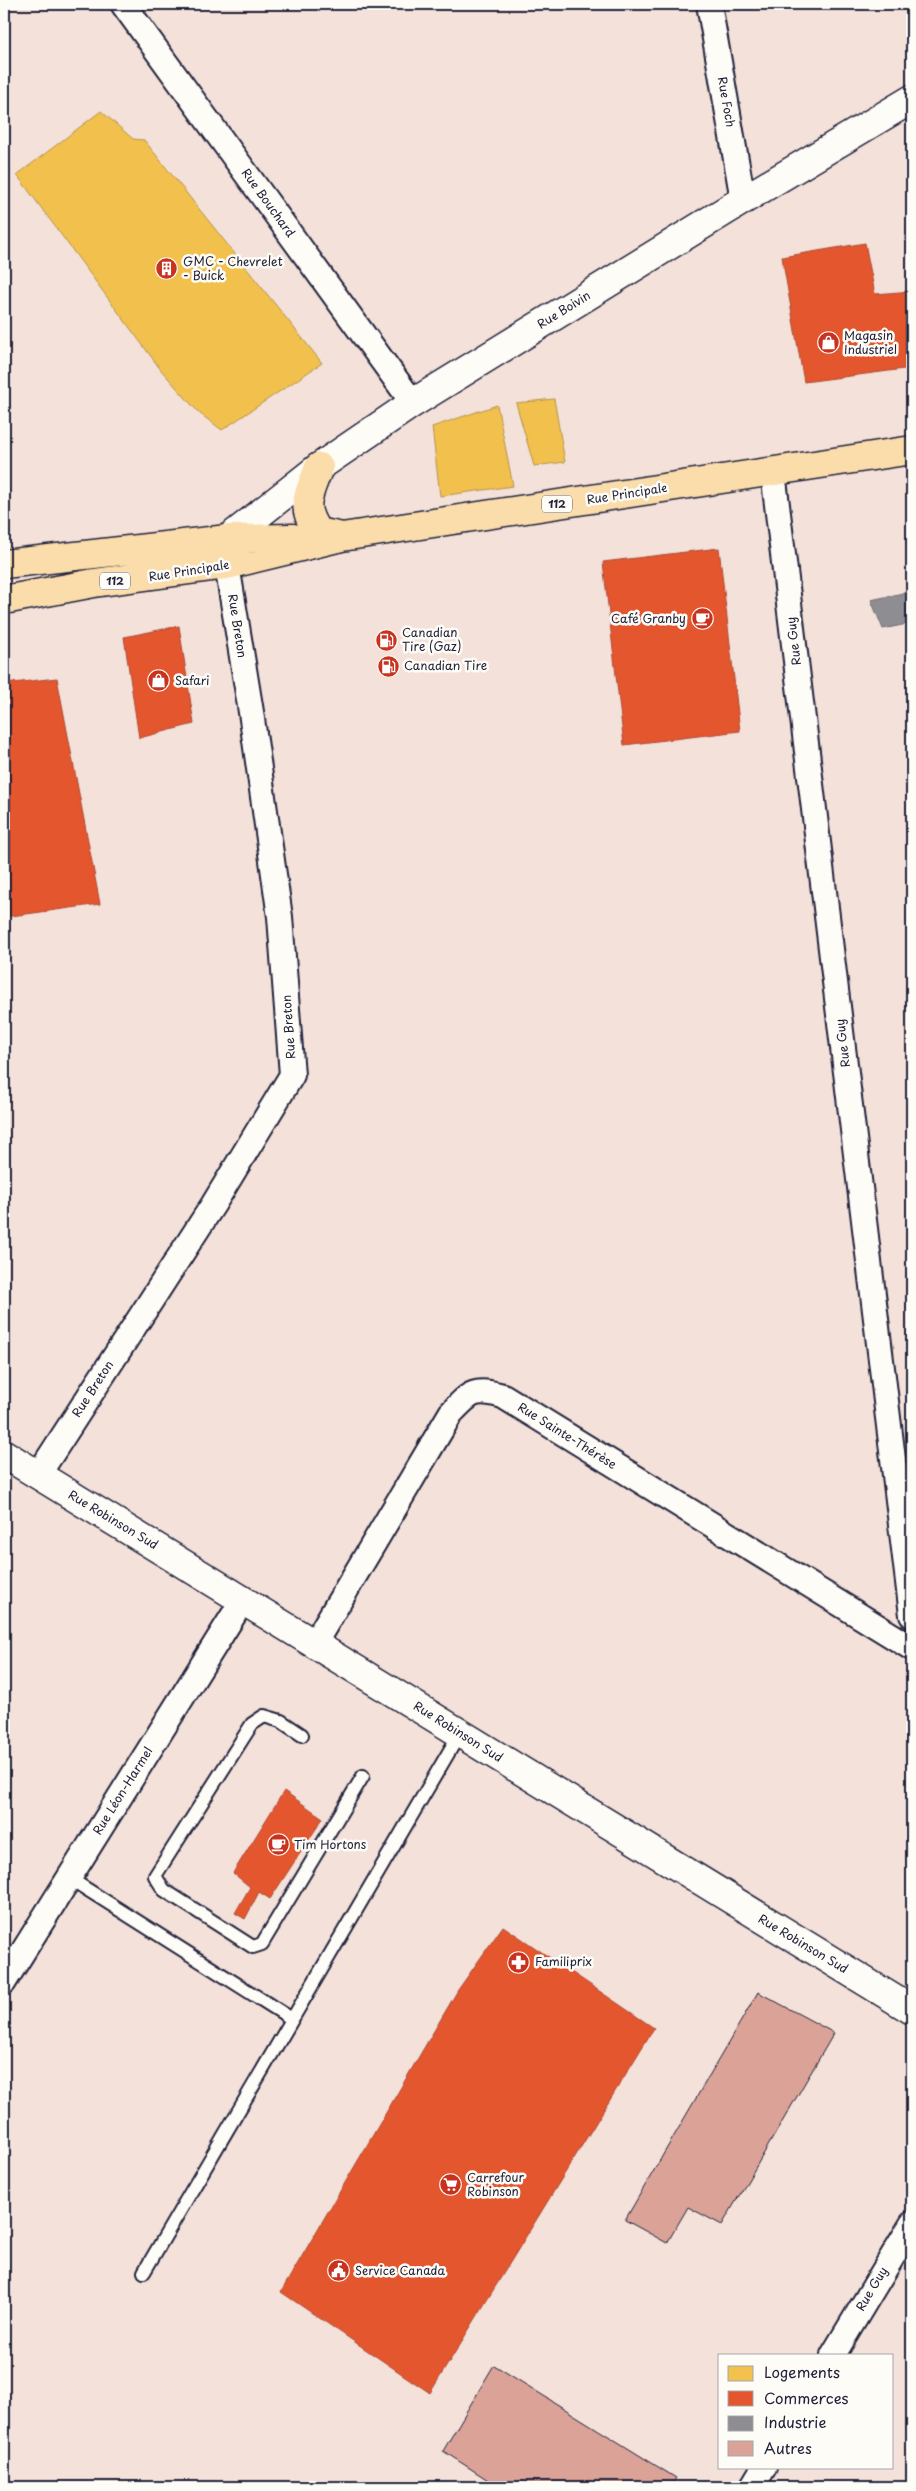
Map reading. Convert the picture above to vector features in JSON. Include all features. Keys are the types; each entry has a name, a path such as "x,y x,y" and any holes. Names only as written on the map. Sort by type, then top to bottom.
{"main road":[{"name":"Rue Principale","path":"4,564 228,552 342,537 912,450"},
{"path":"319,467 306,502 309,519 318,532 342,537"},
{"name":"Rue Principale","path":"4,600 94,584 228,552"}],"street":[{"name":"Rue Bouchard","path":"123,4 413,403"},
{"name":"Rue Foch","path":"709,4 743,200"},
{"name":"Rue Boivin","path":"228,552 319,467 413,403 743,200 912,99"},
{"name":"Rue Guy","path":"773,472 912,1615"},
{"name":"Rue Breton","path":"38,1475 213,1205 292,1075 280,917 228,552"},
{"name":"Rue Sainte-Thérèse","path":"314,1644 451,1413 466,1397 482,1390 503,1396 912,1648"},
{"name":"Rue Robinson Sud","path":"4,1454 912,2010"},
{"name":"Rue Léon-Harmel","path":"4,1982 243,1600"},
{"name":"Rue Guy","path":"834,2354 912,2224"},
{"path":"752,2487 763,2468"}],"lane":[{"path":"302,1735 281,1721 264,1716 252,1724 155,1876 164,1890 253,1946 259,1946 262,1944 363,1776"},
{"path":"144,2272 460,1733"},
{"path":"69,1878 292,2019"}],"building: Logements":[{"name":"GMC - Chevrelet - Buick","path":"101,111 133,139 144,140 322,363 222,430 199,413 161,370 17,175"},
{"path":"554,399 565,462 534,466 516,403"},
{"path":"497,405 513,486 440,496 432,427"}],"building: Commerces":[{"path":"865,243 875,294 912,291 912,368 804,382 782,257"},
{"path":"719,548 740,731 624,745 603,562"},
{"name":"Safari","path":"179,626 194,724 139,738 124,637"},
{"path":"9,643 4,684 4,644"},
{"path":"57,678 100,904 4,917 4,684"},
{"name":"Tim Hortons","path":"284,1791 323,1818 270,1899 259,1892 245,1919 235,1913 250,1887 233,1873"},
{"name":"Carrefour Robinson","path":"503,1926 654,2028 430,2393 281,2292 458,1990"}],"building: Industrie":[{"path":"912,591 912,623 883,629 871,600"}],"building: Autres":[{"path":"758,1992 834,2033 722,2225 688,2207 667,2243 625,2220"},
{"path":"494,2365 676,2478 670,2487 499,2487 443,2451"}],"place":[{"name":"GMC - Chevrelet - Buick","path":"167,269"},
{"name":"Magasin Industriel","path":"828,343"},
{"name":"Café Granby","path":"702,619"},
{"name":"Canadian Tire (Gaz)","path":"386,640"},
{"name":"Canadian Tire","path":"388,666"},
{"name":"Safari","path":"159,681"},
{"name":"Tim Hortons","path":"278,1845"},
{"name":"Familiprix","path":"519,1962"},
{"name":"Carrefour Robinson","path":"451,2185"},
{"name":"Service Canada","path":"339,2271"}]}
